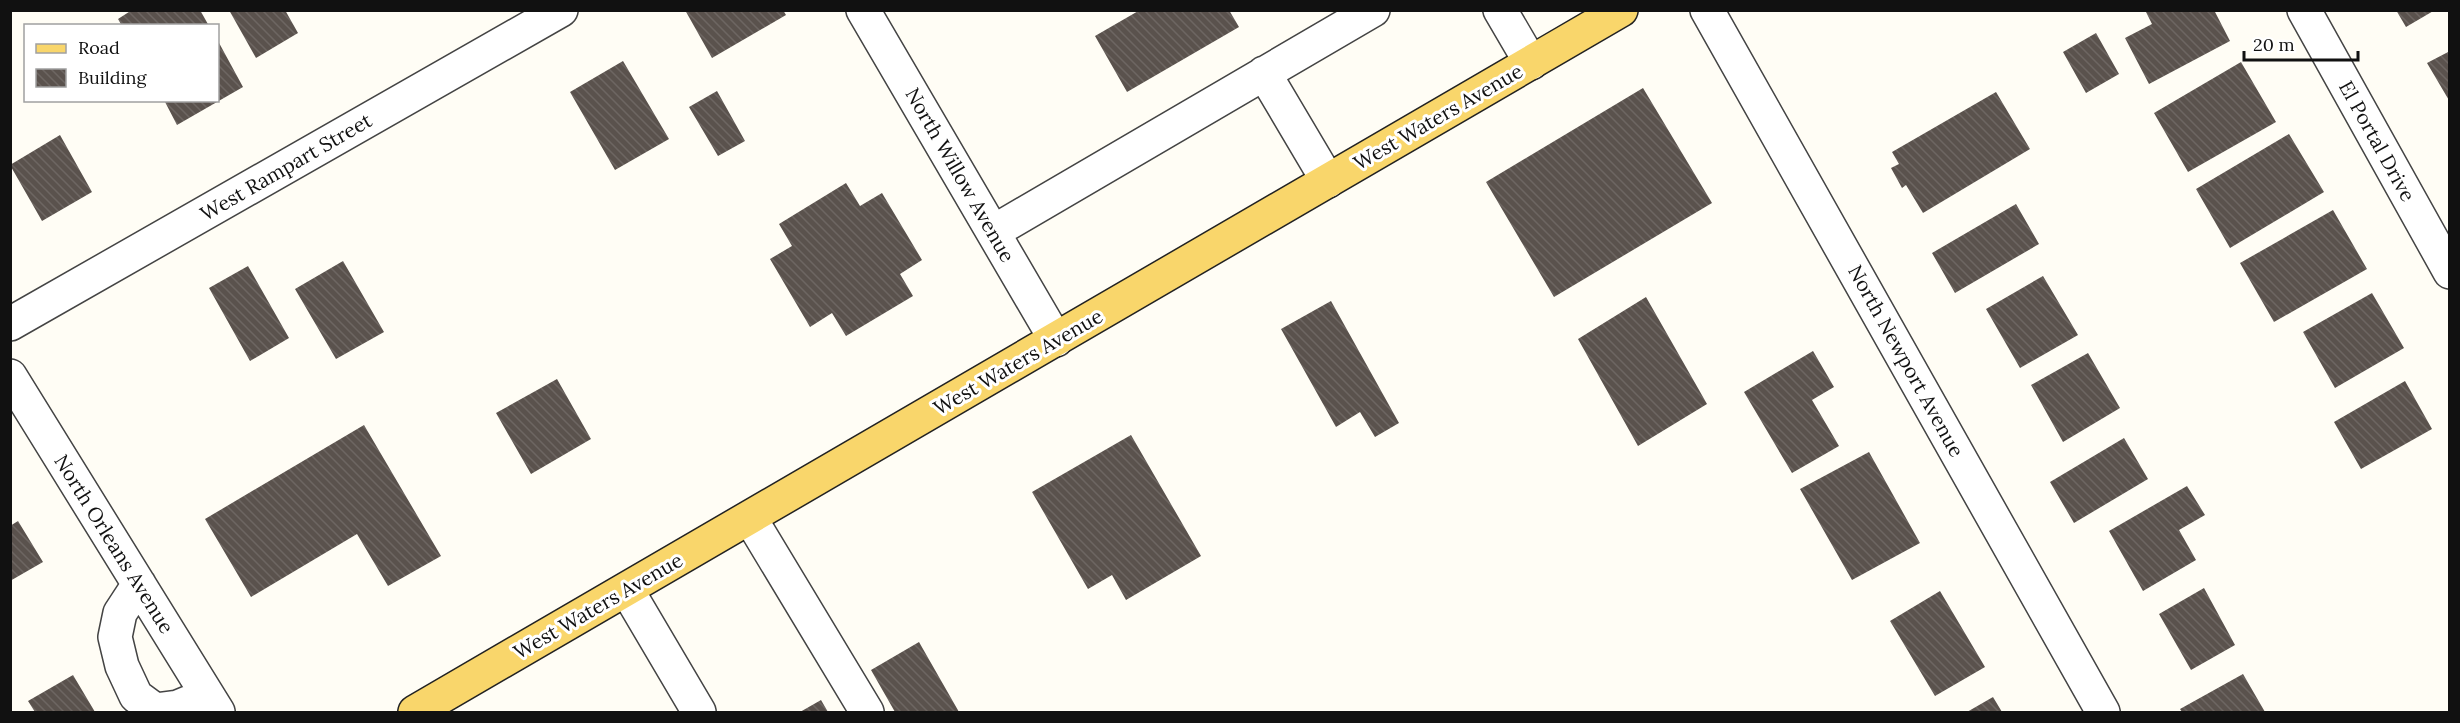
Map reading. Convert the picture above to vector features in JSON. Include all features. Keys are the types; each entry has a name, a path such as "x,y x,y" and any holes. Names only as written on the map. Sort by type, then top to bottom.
{"main road":[{"name":"West Waters Avenue","path":"415,712 1621,10"}],"street":[{"name":"West Rampart Street","path":"10,324 561,10"},
{"name":"North Willow Avenue","path":"863,10 1056,340"},
{"path":"993,231 1373,10"},
{"path":"1500,10 1531,63"},
{"name":"North Newport Avenue","path":"1707,10 2103,712"},
{"name":"El Portal Drive","path":"2304,10 2450,272"},
{"path":"1264,74 1328,181"},
{"name":"North Orleans Avenue","path":"10,376 212,704"},
{"path":"750,518 867,712"},
{"path":"139,584 120,613 115,637 122,666 136,696 155,711 212,704"},
{"path":"627,590 699,712"}],"building":[{"path":"132,10 200,10 208,24 121,24 118,19"},
{"path":"229,10 285,10 298,33 256,58"},
{"path":"685,10 783,10 786,15 712,58"},
{"path":"1140,10 1229,10 1239,27 1127,92 1095,36"},
{"path":"2145,10 2214,10 2230,41 2149,84 2125,38 2152,24"},
{"path":"2396,10 2435,10 2406,27"},
{"path":"2096,33 2119,74 2086,93 2063,52"},
{"path":"219,43 243,87 219,101"},
{"path":"2450,51 2450,102 2427,63"},
{"path":"623,61 669,139 615,170 570,92"},
{"path":"2241,62 2276,122 2188,172 2154,113"},
{"path":"1643,88 1712,203 1554,297 1486,182"},
{"path":"717,91 745,141 718,156 689,107"},
{"path":"1996,92 2030,149 1923,213 1906,185 1902,188 1891,168 1899,164 1892,152"},
{"path":"165,102 217,102 177,125"},
{"path":"2289,134 2324,192 2230,248 2196,189"},
{"path":"60,135 92,192 42,221 10,165"},
{"path":"846,183 860,206 882,193 922,260 900,274 913,296 846,336 832,313 810,327 770,259 792,246 779,224"},
{"path":"2016,204 2039,244 1955,293 1932,253"},
{"path":"2333,210 2367,269 2274,322 2240,263"},
{"path":"343,261 384,332 336,359 295,289"},
{"path":"248,266 289,338 250,361 209,288"},
{"path":"2043,276 2078,335 2020,368 1986,309"},
{"path":"2372,293 2404,348 2335,388 2303,332"},
{"path":"1646,297 1707,404 1638,446 1578,339"},
{"path":"1331,301 1399,423 1375,437 1360,412 1336,427 1281,329"},
{"path":"1813,351 1834,387 1812,400 1839,446 1792,473 1744,392"},
{"path":"2088,353 2120,408 2063,442 2031,385"},
{"path":"557,379 591,439 531,474 496,413"},
{"path":"2405,381 2432,429 2361,469 2334,422"},
{"path":"364,425 441,556 388,586 357,534 251,597 205,519"},
{"path":"1131,435 1201,556 1126,600 1112,575 1088,589 1032,492"},
{"path":"2124,438 2148,479 2074,523 2050,482"},
{"path":"1869,452 1920,543 1852,580 1800,489"},
{"path":"2187,486 2205,515 2179,530 2196,560 2143,591 2109,531"},
{"path":"18,521 43,562 10,581 10,526"},
{"path":"2204,588 2235,645 2191,670 2159,614"},
{"path":"1940,591 1985,667 1935,696 1890,621"},
{"path":"919,642 959,712 895,712 871,670"},
{"path":"2243,674 2265,712 2182,712 2180,709"},
{"path":"73,675 95,712 35,712 28,701"},
{"path":"1993,697 2002,712 1967,712"},
{"path":"821,700 828,712 800,712"}]}
